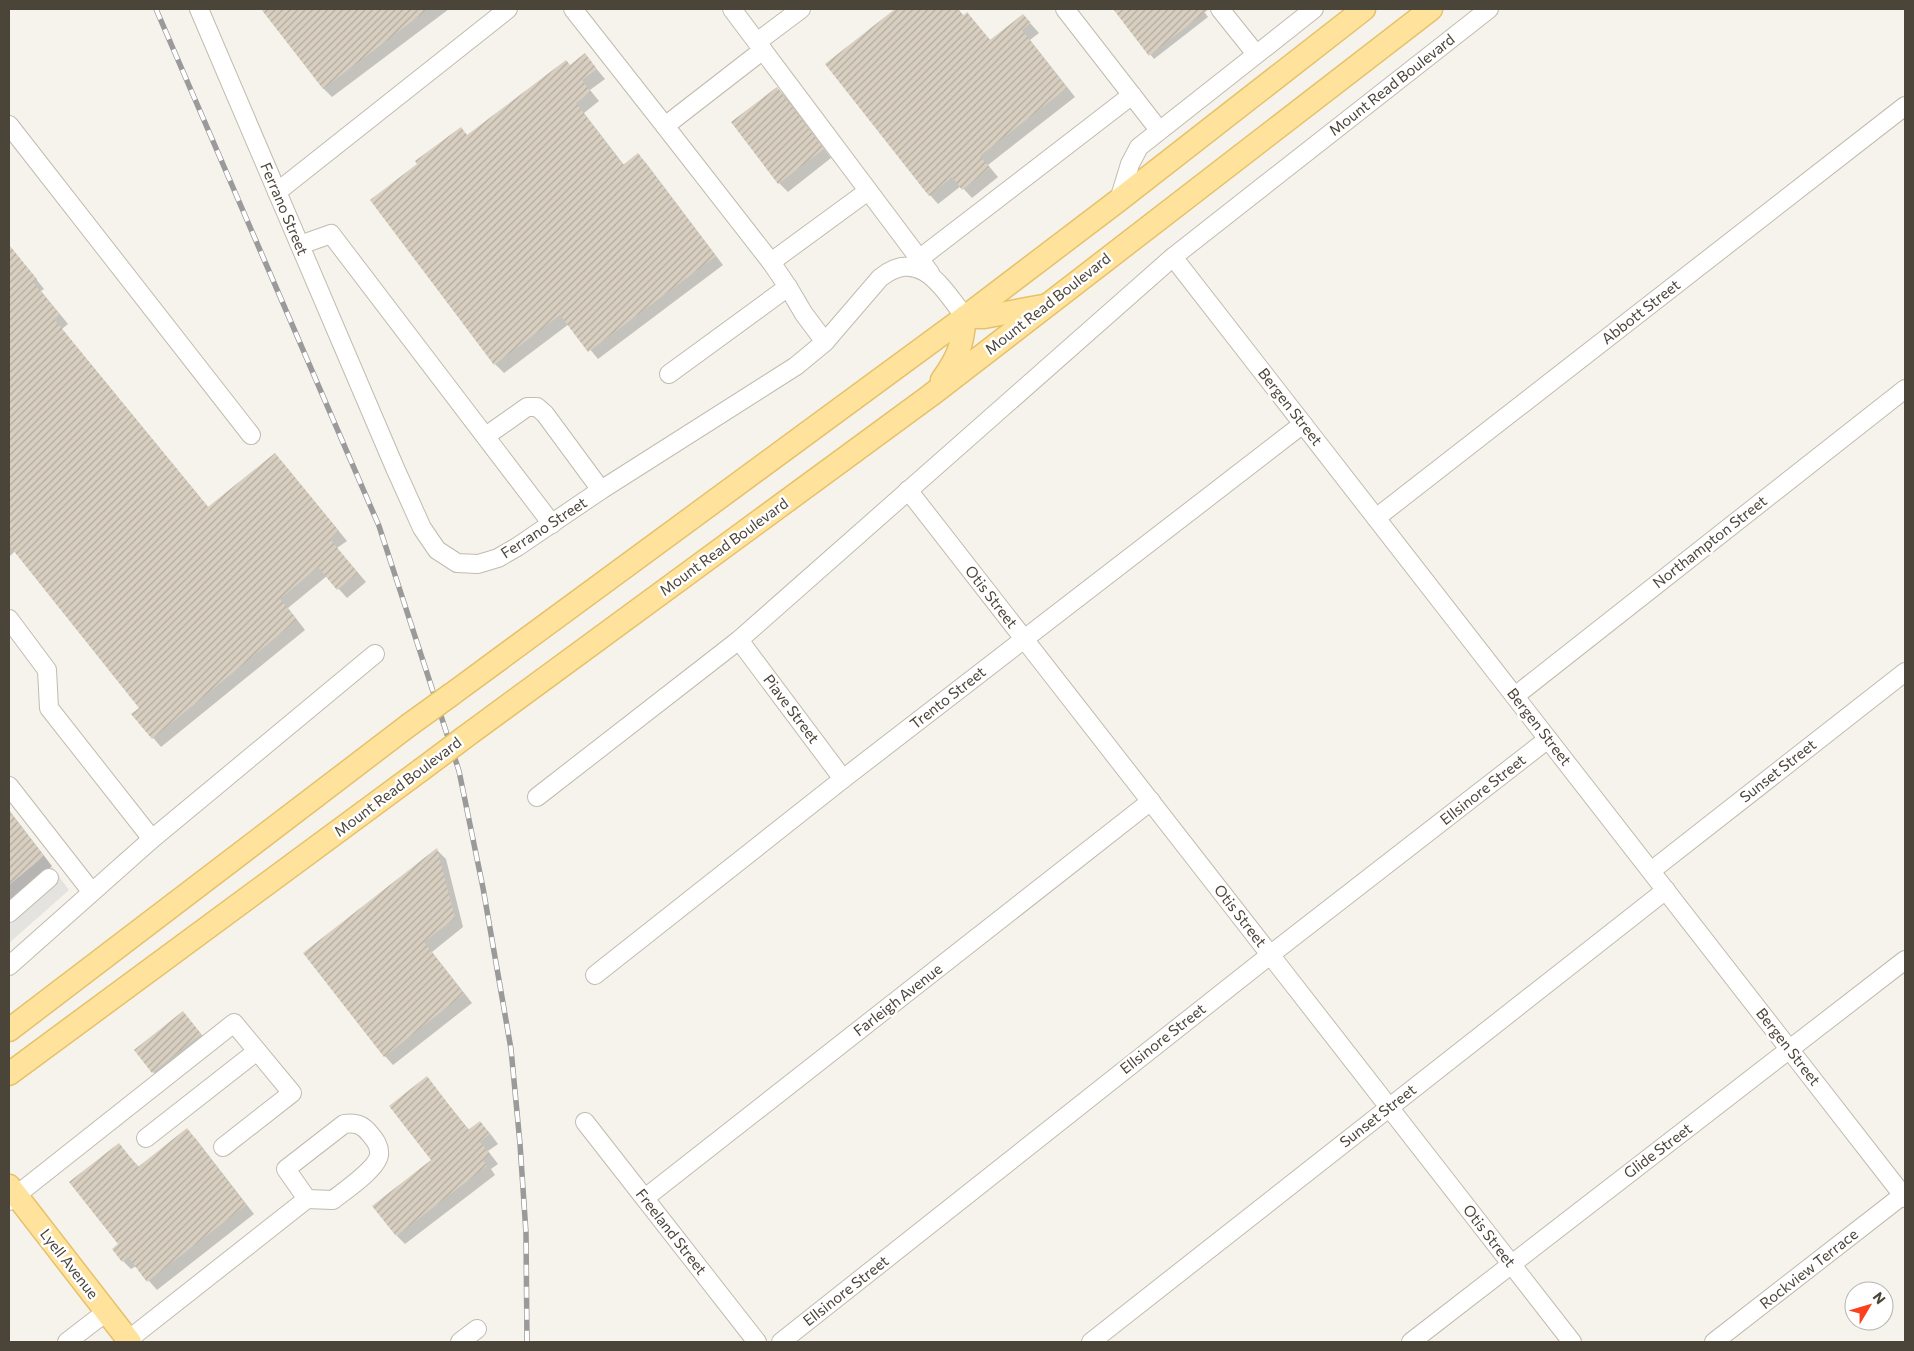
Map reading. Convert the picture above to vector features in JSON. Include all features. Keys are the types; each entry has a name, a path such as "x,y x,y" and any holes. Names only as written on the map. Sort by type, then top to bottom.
{"main road":[{"path":"9,1030 409,725 965,317 1120,200 1364,9"},
{"name":"Mount Read Boulevard","path":"9,1074 464,737 931,395 1431,9"},
{"path":"965,317 984,317 1048,305"},
{"path":"931,395 953,365 962,344 965,317"},
{"name":"Lyell Avenue","path":"11,1194 129,1341"}],"street":[{"name":"Ferrano Street","path":"199,9 422,528 437,550 457,563 478,564 498,558 796,366 825,342 880,278 888,272 902,266 918,268 931,275"},
{"path":"277,192 508,9"},
{"path":"573,9 771,262 804,314 825,342"},
{"path":"732,9 931,275 965,317"},
{"path":"665,126 801,9"},
{"path":"1065,9 1159,130"},
{"path":"1220,9 1256,54"},
{"name":"Mount Read Boulevard","path":"537,797 739,640 1172,256 1489,9"},
{"path":"1120,200 1133,155 1139,147 1309,10"},
{"path":"919,259 1132,95"},
{"name":"Abbott Street","path":"1376,518 1905,106"},
{"path":"9,125 251,435"},
{"path":"771,262 868,190"},
{"path":"300,245 331,234 552,524"},
{"name":"Bergen Street","path":"1172,256 1904,1196"},
{"path":"669,374 788,287"},
{"name":"Northampton Street","path":"1515,696 1905,389"},
{"path":"486,436 527,407 538,407 601,490"},
{"name":"Trento Street","path":"595,975 843,779 1303,424"},
{"name":"Otis Street","path":"908,490 1572,1342"},
{"path":"9,619 47,670 49,708 152,840"},
{"name":"Piave Street","path":"739,640 843,779"},
{"path":"9,966 92,891 375,654"},
{"name":"Sunset Street","path":"1651,871 1905,672"},
{"name":"Ellsinore Street","path":"781,1342 1270,955 1548,739"},
{"path":"9,786 92,891"},
{"name":"Farleigh Avenue","path":"645,1198 1151,802"},
{"path":"9,913 49,878"},
{"name":"Sunset Street","path":"1091,1342 1666,890"},
{"name":"Glide Street","path":"1411,1342 1905,960"},
{"path":"11,1194 234,1023 292,1093 223,1147"},
{"path":"146,1138 257,1051"},
{"path":"129,1341 307,1199 333,1200 375,1165 379,1154 378,1143 364,1126 353,1122 344,1124 286,1169 307,1199"},
{"name":"Freeland Street","path":"585,1122 754,1341"},
{"name":"Rockview Terrace","path":"1714,1342 1904,1196"},
{"path":"67,1342 106,1312"},
{"path":"460,1342 477,1329"}],"shaded area":[{"path":"44,856 69,890 9,943 9,885"}],"building":[{"path":"261,9 428,9 323,89"},
{"path":"895,9 957,9 963,16 967,12 990,40 1023,14 1031,23 1022,30 1067,88 980,156 990,168 962,190 952,177 929,196 825,64"},
{"path":"1113,9 1209,9 1149,56"},
{"path":"585,53 597,69 582,80 591,92 576,103 623,165 638,153 716,256 588,352 560,315 494,365 370,200 417,164 415,161 461,127 467,135 566,60 570,65"},
{"path":"777,87 824,149 778,184 731,122"},
{"path":"9,245 37,279 33,282 60,315 54,319 208,507 275,453 339,531 330,539 358,573 337,590 318,567 280,599 297,620 152,739 131,714 139,708 9,545"},
{"path":"9,811 44,856 9,885"},
{"path":"437,848 455,918 424,942 464,994 384,1057 303,953"},
{"path":"183,1011 201,1034 152,1073 134,1050"},
{"path":"427,1076 468,1130 480,1121 490,1134 480,1142 490,1154 483,1160 487,1166 396,1236 372,1206 431,1160 389,1106"},
{"path":"187,1128 246,1205 147,1282 128,1257 122,1262 112,1249 118,1244 69,1182 119,1143 138,1167"}],"railway":[{"path":"156,9 379,526 459,771 483,888 511,1049 526,1233 527,1342"}]}
